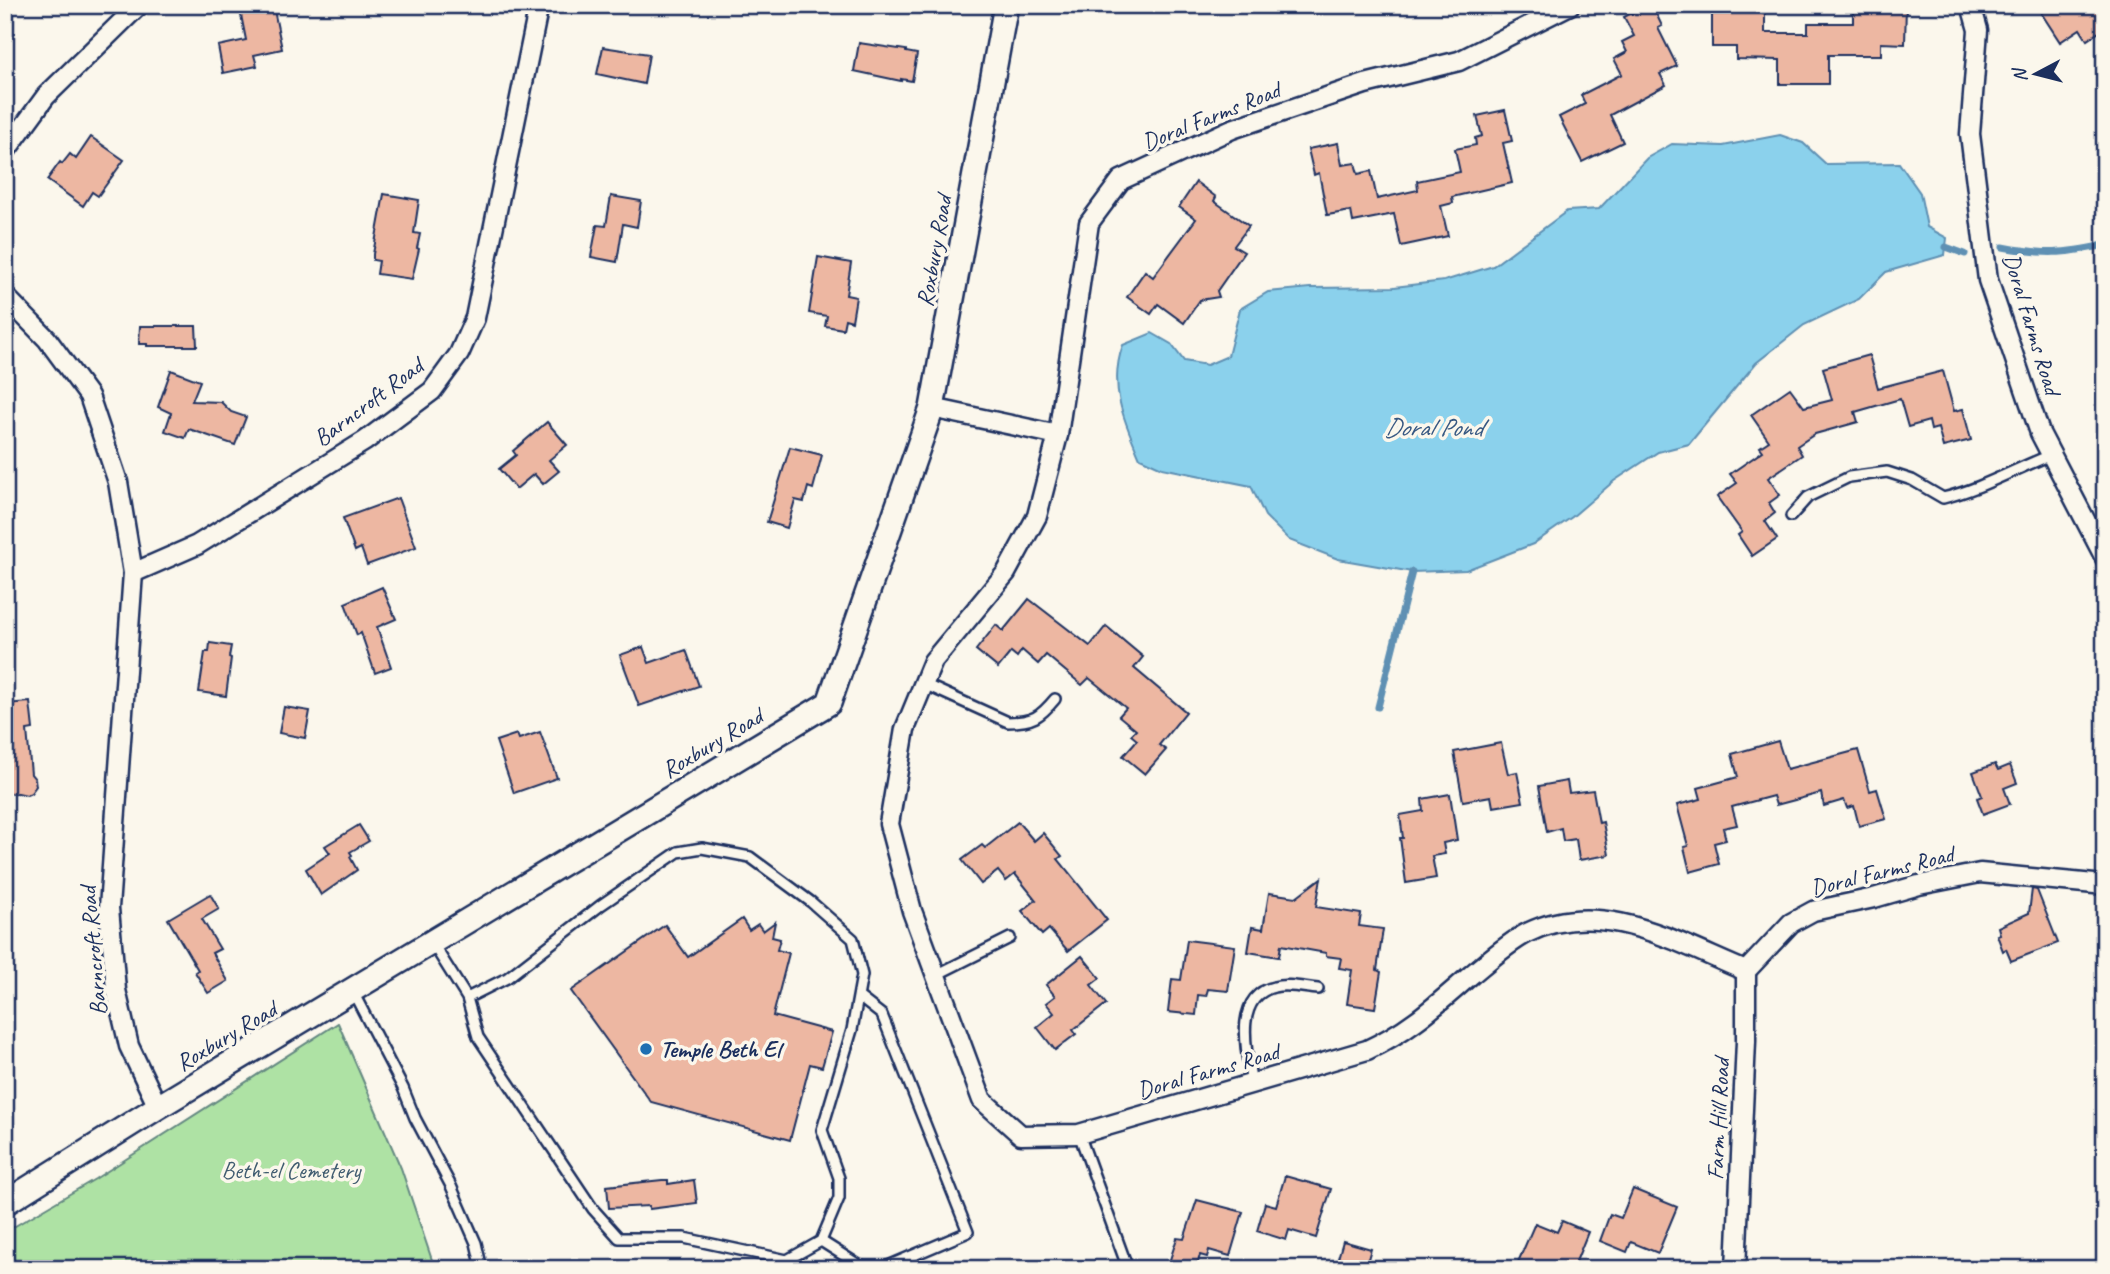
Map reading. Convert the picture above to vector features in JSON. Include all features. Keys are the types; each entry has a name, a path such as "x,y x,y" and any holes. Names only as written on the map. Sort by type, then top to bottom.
{"street":[{"path":"5,152 46,96 139,5"},
{"name":"Barncroft Road","path":"133,573 197,545 365,442 432,391 459,354 475,318 539,5"},
{"name":"Roxbury Road","path":"5,1203 158,1107 830,703 932,408 1006,5"},
{"name":"Doral Farms Road","path":"1570,5 1459,61 1365,84 1232,129 1121,180 1089,223 1058,435 1037,516 1006,573 933,661 905,729 889,824 912,911 982,1100 1021,1136 1079,1134 1367,1050 1414,1024 1473,973 1525,934 1552,923 1576,918 1607,919 1641,928 1746,971 1791,923 1813,911 1919,885 1980,873 2105,885"},
{"name":"Doral Farms Road","path":"1971,5 1978,30 1970,134 1987,280 2040,433 2105,558"},
{"name":"Barncroft Road","path":"5,296 47,339 89,396 118,482 133,573 109,908 116,990 129,1046 158,1107"},
{"path":"932,408 1058,435"},
{"name":"Farm Hill Road","path":"1736,1269 1746,1041 1746,971"}],"lane":[{"path":"1791,516 1808,497 1849,477 1887,472 1912,480 1943,498 1970,491 2051,455"},
{"path":"924,684 1008,722 1022,722 1040,716 1055,699"},
{"path":"432,942 467,998 478,1037 593,1209 619,1238 684,1238 787,1260 821,1241 839,1198 839,1178 822,1130 852,1030 862,975 853,939 811,902 750,857 702,848 678,852 601,905 507,978 467,998"},
{"path":"936,975 1010,938"},
{"path":"1252,1084 1244,1026 1251,1006 1263,992 1276,986 1318,989"},
{"path":"352,990 451,1186 476,1243 482,1269"},
{"path":"859,997 882,1015 968,1233 881,1269"},
{"path":"1079,1134 1128,1269"},
{"path":"821,1241 865,1269"}],"green space":[{"path":"1026,5 1157,5 1114,12 1026,10"},
{"name":"Beth-el Cemetery","path":"338,1023 401,1168 435,1269 5,1269 5,1232 95,1179"}],"water":[{"name":"Doral Pond","path":"1780,135 1803,143 1826,164 1899,163 1920,193 1927,227 1947,238 1945,255 1886,272 1859,299 1804,325 1756,363 1689,444 1658,452 1614,481 1572,517 1533,544 1466,570 1412,572 1338,559 1289,540 1265,516 1251,486 1162,468 1140,458 1120,403 1117,374 1123,345 1152,333 1171,344 1184,361 1207,365 1228,356 1240,309 1268,292 1310,288 1394,287 1444,281 1493,266 1567,211 1599,209 1647,158 1672,144 1723,146"}],"building":[{"path":"239,5 273,5 282,49 254,55 257,66 223,73 218,46 246,40"},
{"path":"1652,5 1662,26 1658,28 1677,66 1660,74 1666,85 1610,115 1623,142 1582,162 1559,117 1585,104 1581,95 1622,74 1614,59 1627,52 1622,42 1634,36 1624,17"},
{"path":"1712,5 1751,5 1750,13 1765,13 1765,33 1808,33 1808,23 1853,23 1853,9 1868,9 1868,5 1906,5 1905,44 1881,43 1881,55 1828,55 1828,84 1780,84 1780,60 1736,59 1736,47 1712,47"},
{"path":"2036,5 2100,5 2105,13 2105,28 2087,40 2080,29 2060,42"},
{"path":"859,43 917,54 912,81 854,71"},
{"path":"603,47 649,54 644,84 597,74"},
{"path":"1505,110 1512,141 1503,143 1512,183 1452,197 1453,203 1441,206 1448,236 1401,246 1394,214 1353,222 1351,211 1327,215 1319,173 1314,175 1308,149 1338,143 1342,165 1355,163 1358,174 1371,171 1377,199 1418,190 1417,181 1460,172 1455,149 1476,145 1475,138 1482,136 1477,116"},
{"path":"91,137 124,160 98,196 92,192 83,206 47,180 60,162 62,164 70,154 76,159"},
{"path":"1196,182 1216,197 1214,201 1249,226 1234,246 1244,252 1217,291 1219,297 1200,300 1184,323 1158,304 1151,314 1127,297 1145,271 1153,277 1196,219 1179,207"},
{"path":"384,194 419,200 414,233 420,234 419,249 412,279 377,274 379,261 373,260 373,254"},
{"path":"611,196 641,201 637,227 623,224 617,262 591,257 597,225 606,226"},
{"path":"818,257 851,263 846,295 856,297 852,321 845,319 843,329 825,326 827,316 809,313"},
{"path":"140,326 196,326 197,346 139,344"},
{"path":"1869,355 1878,388 1943,371 1954,411 1963,409 1971,440 1943,447 1938,428 1931,430 1929,421 1908,427 1900,399 1855,412 1858,422 1815,434 1797,446 1802,455 1768,478 1780,495 1769,503 1775,513 1765,521 1777,539 1752,556 1738,535 1742,532 1717,497 1737,483 1730,474 1763,451 1760,447 1769,441 1751,415 1790,388 1804,407 1832,400 1823,368"},
{"path":"171,370 200,381 192,401 221,402 231,412 246,417 235,445 189,429 185,438 165,431 171,413 158,407"},
{"path":"547,422 567,445 549,460 559,471 543,484 534,474 516,489 499,469 516,455 513,451"},
{"path":"790,447 822,455 813,489 808,487 804,502 795,500 787,528 767,522"},
{"path":"398,498 416,547 367,565 361,548 355,551 343,518"},
{"path":"382,587 396,619 377,627 391,667 375,673 361,633 357,635 345,603"},
{"path":"1029,599 1090,646 1106,626 1143,657 1134,668 1186,712 1159,745 1166,750 1145,774 1123,756 1137,740 1131,735 1136,730 1119,716 1126,708 1089,678 1082,685 1046,655 1038,664 1022,650 1017,657 1011,652 998,668 976,650 996,625 1003,631"},
{"path":"210,643 231,646 226,696 199,692 205,652 209,652"},
{"path":"643,647 649,663 686,650 699,686 639,706 620,655"},
{"path":"30,702 33,729 27,730 31,774 36,786 27,795 5,794 5,704"},
{"path":"284,707 310,711 305,738 279,733"},
{"path":"540,732 557,778 514,793 496,741 517,734 519,739"},
{"path":"1778,741 1787,769 1858,750 1870,791 1877,789 1886,819 1859,826 1854,806 1847,808 1844,800 1824,806 1821,793 1776,805 1773,796 1732,807 1737,825 1723,828 1726,840 1714,843 1719,864 1690,872 1684,847 1688,846 1677,805 1701,799 1698,788 1738,777 1732,754"},
{"path":"1501,743 1508,774 1517,772 1523,802 1493,807 1491,796 1463,801 1454,752"},
{"path":"1995,764 1998,770 2010,765 2017,783 2004,788 2010,804 1983,814 1977,798 1982,796 1973,772"},
{"path":"1567,781 1569,793 1593,790 1609,855 1579,860 1576,839 1563,841 1561,828 1547,832 1539,786"},
{"path":"1450,794 1457,840 1443,843 1445,854 1432,856 1436,878 1406,883 1400,815 1423,811 1422,799"},
{"path":"1018,822 1034,841 1043,833 1062,856 1058,859 1107,920 1068,951 1049,929 1042,935 1022,911 1036,900 1015,874 1006,881 998,871 981,884 962,860 982,845 985,848"},
{"path":"359,825 369,841 350,852 357,870 321,895 306,869 330,853 325,846"},
{"path":"1321,878 1316,907 1361,914 1359,926 1383,929 1377,970 1381,972 1375,1008 1347,1004 1352,970 1339,968 1341,958 1281,945 1279,957 1248,952 1252,927 1263,929 1269,893 1296,897"},
{"path":"2032,889 2037,890 2058,943 2011,961 2006,949 2003,951 1997,935 2000,934 1998,927 2029,913"},
{"path":"210,894 219,909 202,919 220,949 212,953 228,981 208,993 195,972 198,970 168,919"},
{"path":"742,919 749,930 758,924 763,931 775,922 772,937 780,939 777,950 789,953 773,1016 832,1032 822,1067 810,1064 790,1140 651,1102 571,991 665,925 688,957"},
{"path":"1187,940 1235,946 1228,991 1208,989 1206,996 1198,995 1196,1015 1168,1012 1172,979 1181,980"},
{"path":"1082,956 1100,978 1091,985 1106,1004 1073,1030 1076,1034 1055,1050 1037,1027 1054,1013 1046,1003 1055,996 1046,985"},
{"path":"1285,1176 1331,1189 1316,1238 1289,1230 1286,1240 1257,1231 1265,1203 1276,1206"},
{"path":"668,1180 668,1184 694,1180 697,1203 649,1209 649,1206 609,1208 607,1186"},
{"path":"1633,1189 1677,1207 1658,1253 1631,1242 1627,1252 1600,1241 1610,1214 1621,1218"},
{"path":"1197,1200 1243,1212 1230,1256 1209,1250 1207,1257 1200,1255 1196,1269 1167,1269 1177,1238 1184,1239"},
{"path":"1562,1221 1588,1232 1573,1269 1515,1269 1535,1223 1557,1232"},
{"path":"1343,1241 1371,1249 1365,1269 1335,1269"}],"waterway":[{"path":"2003,247 2054,252 2105,245"},
{"path":"1946,247 1965,254"},
{"path":"1378,707 1412,572"}],"place":[{"name":"Temple Beth El","path":"646,1049"}]}
